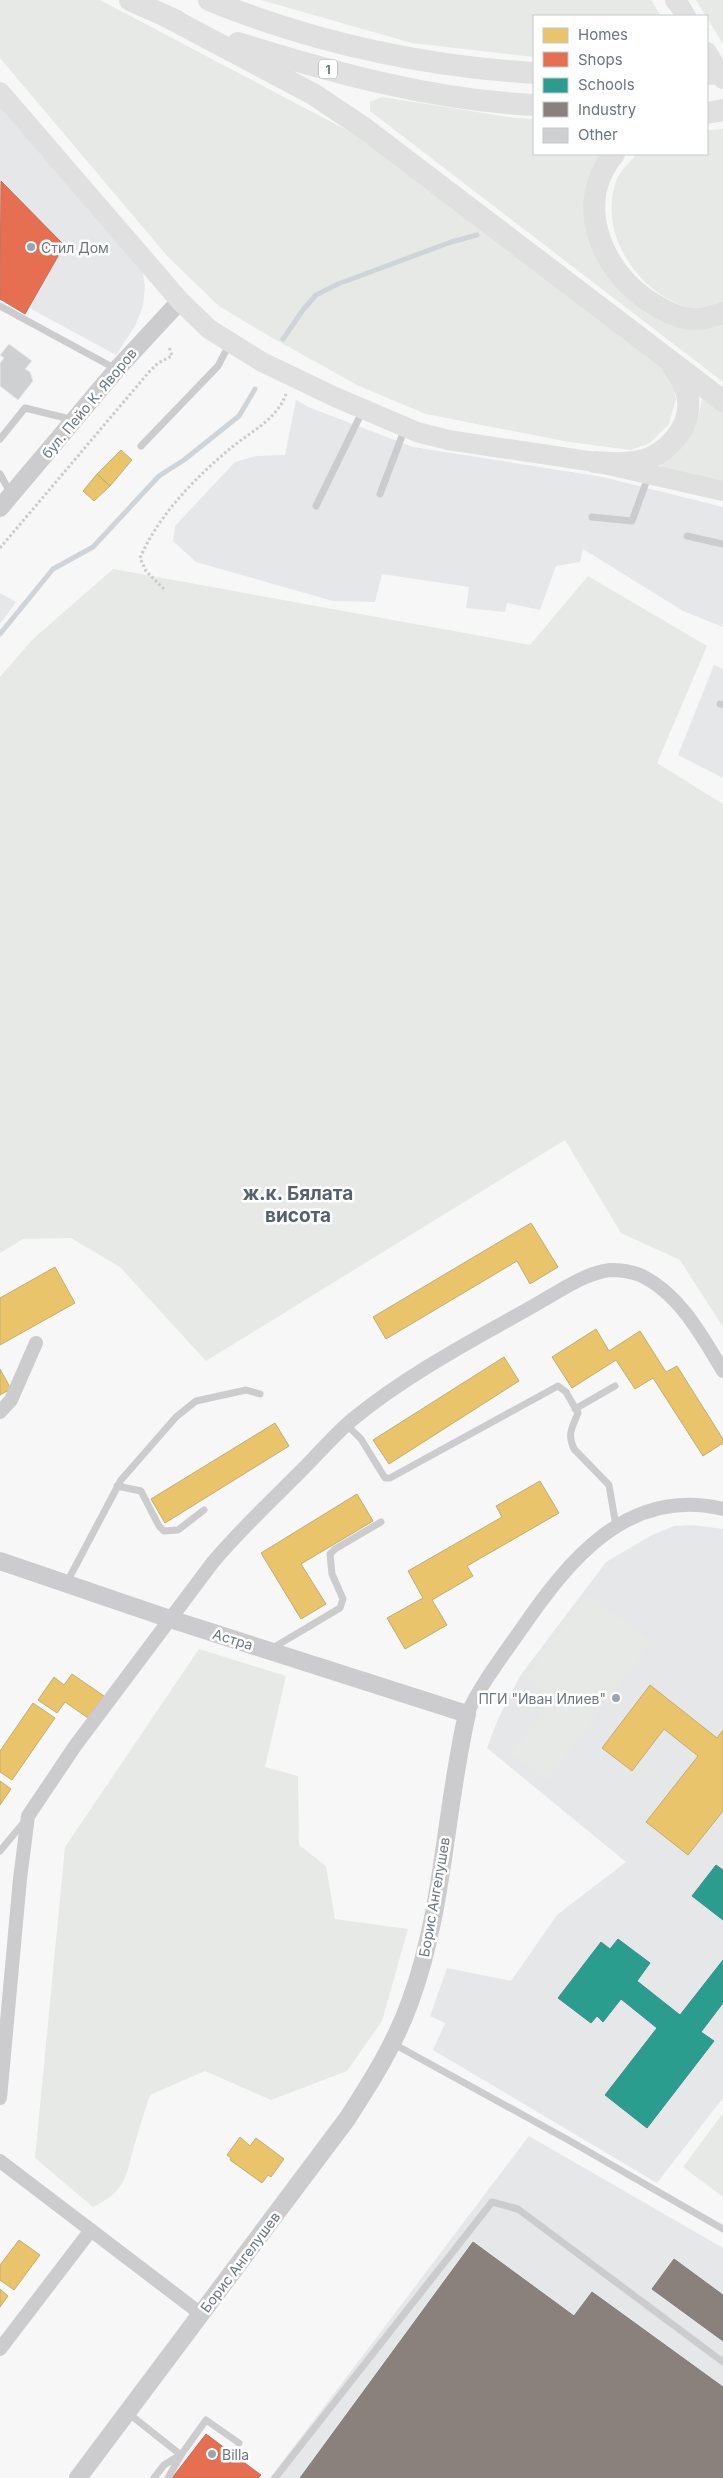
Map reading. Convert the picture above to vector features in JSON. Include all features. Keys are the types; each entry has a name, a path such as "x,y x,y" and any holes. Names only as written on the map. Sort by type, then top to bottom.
{"main road":[{"name":"1","path":"130,0 164,16 226,39 352,75 444,95 533,105"},
{"name":"1","path":"209,0 270,23 357,48 440,63 533,74"},
{"path":"676,0 685,15"},
{"path":"164,16 313,94 340,112 723,401"},
{"path":"708,54 723,79"},
{"path":"708,74 723,72"},
{"path":"0,92 180,301 209,329 230,343 293,377 363,409 405,427 448,440 595,462 723,491"},
{"path":"708,103 723,102"},
{"path":"708,112 723,110"},
{"path":"613,155 600,172 594,202 599,237 614,266 640,295 677,316 694,319 723,313"},
{"path":"595,462 624,464 642,461 656,455 670,445 681,430 688,416 688,399 684,385 668,358"}],"street":[{"name":"бул. Пейо К. Яворов","path":"6,501 117,369 180,301"},
{"path":"0,2098 20,1878 28,1816 75,1746 170,1619 238,1533 347,1425 394,1388 569,1286 610,1270 640,1275 670,1296 698,1331 723,1371"},
{"path":"0,1412 11,1400 36,1343"},
{"name":"Борис Ангелушев","path":"78,2478 347,2119 374,2077 392,2043 410,2002 434,1917 456,1760 467,1714 475,1697 492,1671 554,1584 576,1557 616,1526 660,1507 704,1504 723,1509"},
{"name":"Астра","path":"0,1561 170,1619 467,1714"},
{"path":"0,2161 201,2314"},
{"path":"0,2349 91,2230"}],"lane":[{"path":"0,306 117,369"},
{"path":"141,446 218,366 230,343"},
{"path":"0,439 26,408 74,420"},
{"path":"316,506 363,409"},
{"path":"380,494 405,427"},
{"path":"0,474 6,501"},
{"path":"592,517 632,521 649,474"},
{"path":"687,536 723,544"},
{"path":"347,1425 361,1439 387,1479 423,1462 558,1386 566,1392 578,1413 570,1430 571,1442 574,1449 609,1485 616,1526"},
{"path":"575,1409 615,1386"},
{"path":"66,1584 117,1486 130,1468 176,1417 196,1401 246,1390 260,1394"},
{"path":"117,1486 141,1491 159,1526 164,1531 178,1530 204,1510"},
{"path":"268,1650 340,1608 343,1599 332,1574 330,1554 335,1549 381,1522"},
{"path":"0,1851 28,1816"},
{"path":"392,2043 570,2141 723,2229"},
{"path":"276,2478 492,2202 518,2209 723,2362"},
{"path":"128,2413 181,2455"},
{"path":"168,2478 181,2455 206,2420 239,2443"},
{"path":"154,2478 164,2465 181,2455"}],"path":[{"path":"0,548 149,372 158,363 172,356 170,347"},
{"path":"164,589 146,571 140,558 154,529 204,472 278,410 283,403 293,377"}],"shaded area":[{"path":"0,0 100,0 375,145 662,365 671,377 676,399 669,424 650,443 631,450 569,442 426,414 359,386 219,306 168,257 0,58"},
{"path":"261,0 651,0 660,15 533,15 533,57 412,43"},
{"path":"696,0 723,0 723,44 708,20 708,15 705,15"},
{"path":"382,97 515,118 533,119 533,155 606,155 592,181 630,298 723,324 723,382 370,111 370,102"},
{"path":"0,105 142,269 145,286 143,306 135,326 116,355 0,292"},
{"path":"723,129 723,304 689,308 670,300 653,289 638,275 626,258 617,240 612,221 612,201 616,181 622,170 636,155 708,155 708,130"},
{"path":"703,396 723,411 723,484 662,471 660,465 697,421"},
{"path":"296,400 308,407 413,447 603,477 723,507 723,627 683,611 583,549 580,562 556,566 540,610 507,603 505,612 466,608 469,587 382,574 375,602 333,601 196,562 173,541 175,526 235,462 256,456 285,455"},
{"path":"113,569 530,645 588,576 707,646 657,763 723,804 723,1327 680,1260 621,1233 565,1140 206,1361 120,1267 71,1238 23,1239 0,1253 0,677 33,639"},
{"path":"0,593 16,602 0,624"},
{"path":"714,665 723,669 723,778 678,755"},
{"path":"693,1525 723,1529 723,2098 657,2183 433,2050 445,2023 430,2016 447,1968 511,1981 557,1915 626,1862 487,1748 498,1719 520,1676 606,1562 652,1535 674,1526"},
{"path":"588,1595 651,1642 547,1781 511,1754 554,1698 527,1677"},
{"path":"199,1649 286,1676 265,1767 298,1776 299,1845 326,1866 335,1919 408,1929 382,2021 347,2071 271,2100 205,2071 150,2095 125,2178 117,2191 93,2207 35,2158 65,1847"},
{"path":"723,2113 723,2197 683,2167"},
{"path":"529,2136 723,2248 723,2478 270,2478"}],"building: Homes":[{"path":"121,450 132,460 110,486 97,474"},
{"path":"97,474 110,486 94,501 83,491"},
{"path":"531,1223 558,1267 530,1284 517,1261 386,1339 373,1317"},
{"path":"55,1267 75,1303 0,1345 0,1298"},
{"path":"596,1329 609,1351 640,1331 666,1372 677,1366 723,1439 723,1443 703,1456 653,1378 635,1389 616,1360 572,1388 552,1357"},
{"path":"504,1357 519,1381 389,1464 373,1440"},
{"path":"0,1369 11,1389 0,1395"},
{"path":"275,1423 289,1446 165,1523 151,1499"},
{"path":"540,1481 559,1513 467,1566 473,1576 432,1600 447,1625 405,1649 387,1618 423,1598 408,1571 502,1517 496,1506"},
{"path":"357,1494 373,1521 301,1564 326,1604 301,1619 261,1553"},
{"path":"72,1674 104,1696 88,1718 65,1702 57,1713 38,1700 54,1677 64,1685"},
{"path":"650,1685 717,1738 723,1730 723,1811 688,1855 646,1822 698,1756 664,1729 632,1771 602,1748"},
{"path":"33,1703 55,1718 12,1780 0,1772 0,1751"},
{"path":"0,1781 11,1789 0,1805"},
{"path":"240,2137 250,2146 256,2138 284,2159 271,2177 268,2175 262,2183 230,2160 231,2158 227,2155"},
{"path":"19,2240 40,2255 14,2290 0,2280 0,2265"},
{"path":"0,2289 8,2296 0,2307"}],"building: Shops":[{"name":"Стил Дом","path":"1,181 62,243 61,251 25,314 0,299"},
{"name":"Billa","path":"206,2434 261,2475 258,2478 172,2478"}],"building: Schools":[{"path":"716,1865 723,1870 723,1920 692,1896"},
{"path":"618,1939 650,1963 637,1981 680,2015 723,1960 723,2003 701,2032 714,2041 647,2128 605,2095 657,2028 621,1999 603,2022 597,2016 591,2023 558,1998 601,1942 610,1949"}],"building: Industry":[{"path":"473,2242 574,2316 592,2292 723,2387 723,2478 300,2478"},
{"path":"674,2259 723,2295 723,2341 652,2289"}],"building: Other":[{"path":"9,344 32,361 25,369 30,372 33,381 18,400 0,386 0,363 4,358 0,355"}],"waterway":[{"path":"283,339 316,295 338,284 451,242 477,235"},
{"path":"0,634 53,569 93,547 159,476 184,460 239,416 255,389"}],"place":[{"name":"Стил Дом","path":"31,247"},
{"name":"ПГИ \"Иван Илиев\"","path":"616,1698"},
{"name":"Billa","path":"212,2454"}],"district":[{"name":"ж.к. Бялата висота","path":"298,1204"}]}
